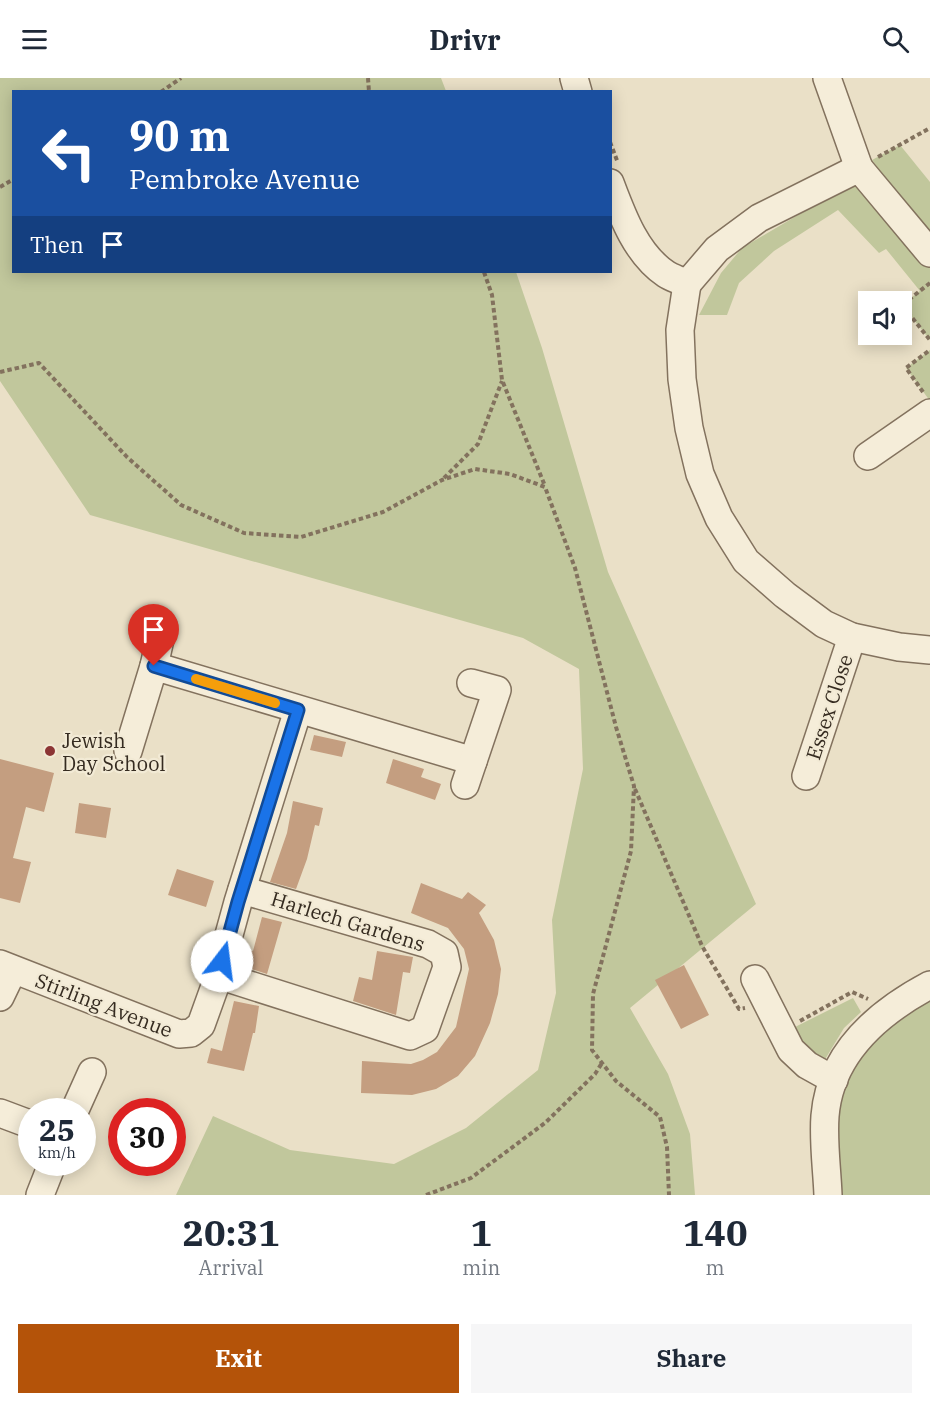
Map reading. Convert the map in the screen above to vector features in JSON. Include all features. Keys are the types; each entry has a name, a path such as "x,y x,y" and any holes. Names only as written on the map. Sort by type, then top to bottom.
{"street":[{"path":"827,78 866,164 930,253"},
{"path":"866,164 759,218 717,249 687,284 680,330 682,379 689,428 700,474 719,518 746,561 824,624 852,637 930,650"},
{"path":"612,188 630,229 649,259 666,274 687,284"},
{"path":"868,456 930,413"},
{"path":"128,751 154,666 163,626"},
{"name":"Essex Close","path":"806,776 852,637"},
{"path":"154,666 298,710 469,773 497,690 471,683"},
{"name":"Stirling Avenue","path":"7,967 179,1034 191,1033 201,1025 298,710"},
{"name":"Harlech Gardens","path":"218,975 410,1036 425,1029 447,967 444,953 428,944 242,890"},
{"path":"0,997 7,967"},
{"path":"755,979 791,1050 807,1065 834,1080"},
{"path":"828,1195 825,1116 834,1080 849,1049 871,1023 898,1002 930,985"},
{"path":"80,1098 92,1072"},
{"path":"0,1113 18,1120"},
{"path":"40,1195 47,1176"}],"path":[{"path":"164,90 181,78"},
{"path":"866,164 930,128"},
{"path":"484,273 492,295 502,380 545,487 574,568 607,695 634,786 702,946"},
{"path":"930,283 902,305 930,340"},
{"path":"930,350 906,368 930,401"},
{"path":"0,372 39,363 127,457 180,505 244,533 301,537 383,512 442,480 475,469 510,474 545,487"},
{"path":"442,480 478,444 502,380"},
{"path":"634,786 631,851 593,994 592,1050 616,1081 660,1117 668,1147 669,1195"},
{"path":"783,1031 852,992 872,1000"},
{"path":"426,1195 471,1178 545,1123 595,1074 602,1063"}],"green space":[{"path":"0,78 441,78 446,90 12,90 12,273 516,273 542,348 608,572 756,904 630,1008 668,1074 690,1134 695,1195 176,1195 213,1116 290,1150 394,1164 466,1128 538,1070 556,993 552,920 583,769 579,669 523,638 90,515 0,381"},
{"path":"900,145 930,182 930,238 872,160"},
{"path":"854,186 863,189 890,218 930,268 930,340 912,318 912,297 920,291 886,249 879,253 838,210 774,251 739,283 727,315 699,315 721,273 742,248 837,192"},
{"path":"930,350 930,401 906,368"},
{"path":"930,997 930,1195 839,1195 835,1119 854,1065 893,1019"},
{"path":"853,998 861,1012 844,1028 824,1061 807,1052 791,1029"}],"building":[{"path":"314,735 346,742 342,757 310,750"},
{"path":"0,759 54,773 44,812 26,807 13,858 31,862 20,903 0,898"},
{"path":"393,759 424,769 421,777 441,784 435,800 386,783"},
{"path":"293,801 323,808 319,826 315,825 307,859 296,889 270,882 287,833"},
{"path":"79,803 111,808 106,838 75,833"},
{"path":"177,869 214,881 206,907 168,895"},
{"path":"421,883 462,899 468,892 486,905 479,913 494,940 501,969 498,994 490,1023 475,1056 458,1076 436,1089 412,1095 361,1093 362,1061 411,1064 423,1060 437,1052 456,1027 469,969 464,949 448,928 411,913"},
{"path":"262,917 282,922 267,974 239,965 245,949 253,951"},
{"path":"377,951 413,957 410,973 403,972 396,1015 353,1001 359,977 372,980"},
{"path":"684,965 709,1015 681,1029 655,980"},
{"path":"234,1001 259,1006 255,1033 253,1033 244,1071 207,1063 211,1048 222,1051"}],"slow traffic":[{"path":"196,679 275,703"}],"place":[{"name":"Jewish Day School","path":"50,751"}],"route":[{"path":"154,666 298,710 222,961"}]}
